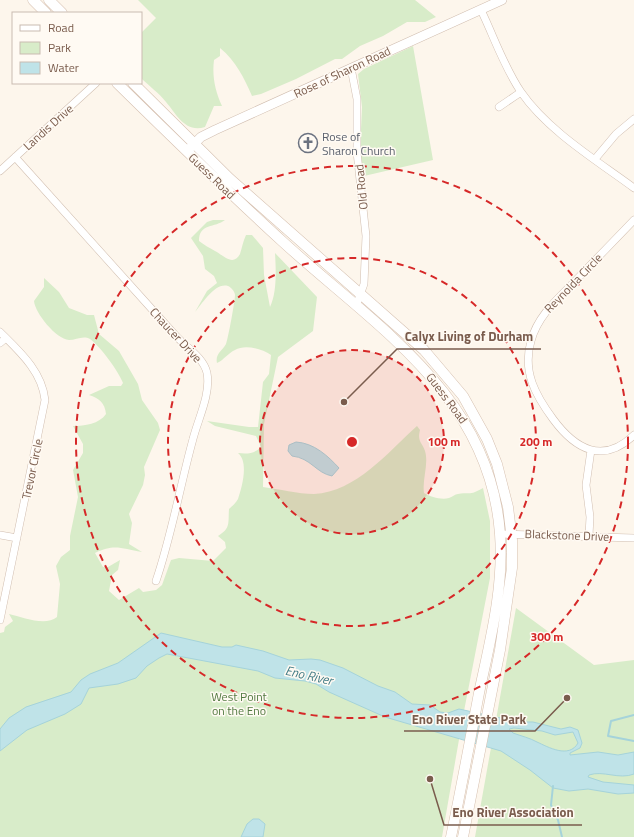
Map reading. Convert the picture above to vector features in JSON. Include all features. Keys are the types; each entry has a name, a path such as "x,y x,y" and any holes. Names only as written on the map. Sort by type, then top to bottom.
{"main road":[{"path":"33,0 45,12"},
{"path":"49,0 61,12"},
{"name":"Guess Road","path":"118,84 424,350 463,396 487,439 497,464 508,507 512,533 510,582 463,837"},
{"name":"Guess Road","path":"134,84 229,193 416,360 451,400 479,448 495,500 500,534 500,566 495,614 451,837"}],"street":[{"name":"Rose of Sharon Road","path":"191,148 206,135 502,0"},
{"path":"481,10 511,76 521,92 539,114 634,188"},
{"name":"Old Road","path":"351,68 357,99 357,152 366,236 364,284 356,306"},
{"name":"Landis Drive","path":"0,171 95,84"},
{"path":"499,107 521,92"},
{"path":"595,159 612,137 634,119"},
{"name":"Chaucer Drive","path":"15,157 206,369 208,382 205,399 192,440 166,553 156,581"},
{"name":"Reynolda Circle","path":"591,450 576,444 564,434 536,395 529,370 529,351 534,332 543,315 634,220"},
{"name":"Trevor Circle","path":"0,332 22,354 39,378 45,400 0,620"},
{"path":"0,343 6,338"},
{"path":"589,535 590,517 586,485 591,450 616,447 634,435"},
{"name":"Blackstone Drive","path":"500,534 589,535 634,538"},
{"path":"0,535 17,538"}],"green space":[{"path":"138,0 415,0 436,17 425,22 407,22 383,36 360,46 342,59 335,59 296,79 261,94 252,96 243,76 231,58 220,48 220,56 214,60 213,72 216,89 222,106 214,106 205,127 198,128 182,122 163,99 142,79 142,32 156,18"},
{"path":"413,46 433,160 364,176 360,151 362,107 358,74 364,69"},
{"name":"West Point on the Eno","path":"213,220 225,220 202,231 199,241 228,259 234,260 240,254 246,235 252,235 263,248 264,275 270,307 275,288 275,253 317,297 313,331 278,357 264,424 263,487 308,494 329,492 344,486 370,469 417,426 420,430 419,440 426,456 424,493 436,498 446,499 457,494 472,493 483,488 490,521 490,578 464,711 442,837 0,837 0,633 4,632 5,627 13,621 9,614 40,621 52,620 57,617 60,584 56,566 61,557 70,550 70,536 78,497 73,470 83,453 83,444 73,426 91,424 100,420 106,414 103,404 99,399 89,395 109,386 121,386 123,383 118,372 94,342 87,338 69,340 58,335 42,318 35,306 34,301 44,287 44,278 59,292 69,308 87,315 94,315 99,334 119,351 138,384 142,400 158,423 160,430 144,467 145,475 143,485 129,514 132,523 129,544 142,552 113,547 95,553 103,567 108,567 120,560 118,570 112,575 109,591 119,600 139,588 143,592 156,590 162,585 171,560 179,558 213,561 226,548 225,542 218,536 227,528 229,522 229,509 238,499 241,488 244,468 241,457 238,453 250,453 261,447 256,436 215,426 207,421 258,427 263,382 269,374 271,355 258,349 244,347 233,351 217,363 217,357 227,341 234,304 235,294 228,286 218,287 214,290 195,312 207,291 217,283 214,276 205,269 203,256 191,238 207,222"},
{"path":"516,608 594,665 634,660 634,837 475,837"}],"water":[{"path":"296,442 309,445 320,451 339,468 332,476 322,472 309,462 299,457 292,456 288,451 289,445"},
{"name":"Eno River","path":"161,633 222,647 232,647 236,645 263,651 289,660 320,660 343,668 378,686 395,692 412,704 430,705 440,712 448,713 459,709 519,722 533,722 561,729 570,727 578,730 582,743 580,748 570,753 570,755 598,752 618,755 634,752 634,774 623,776 594,774 589,775 588,777 603,782 634,785 634,793 618,794 588,789 569,791 553,788 530,770 501,751 385,717 329,692 316,684 305,681 275,678 258,671 167,654 147,666 136,678 118,684 89,688 81,704 65,714 27,730 0,751 0,729 9,718 26,707 71,692 81,680 90,674 118,663","holes":["514,728 542,731 555,735 573,732 578,743 574,748 569,750 558,750 513,733 509,729"]},
{"path":"253,819 259,819 265,824 263,837 241,837 247,824"}],"waterway":[{"path":"634,715 611,721 608,736 634,741"},
{"path":"553,786 551,805 558,820 562,837"}],"place":[{"name":"Rose of Sharon Church","path":"308,143"},
{"name":"Calyx Living of Durham","path":"344,402"},
{"name":"Eno River State Park","path":"567,698"},
{"name":"Eno River Association","path":"430,779"}]}
